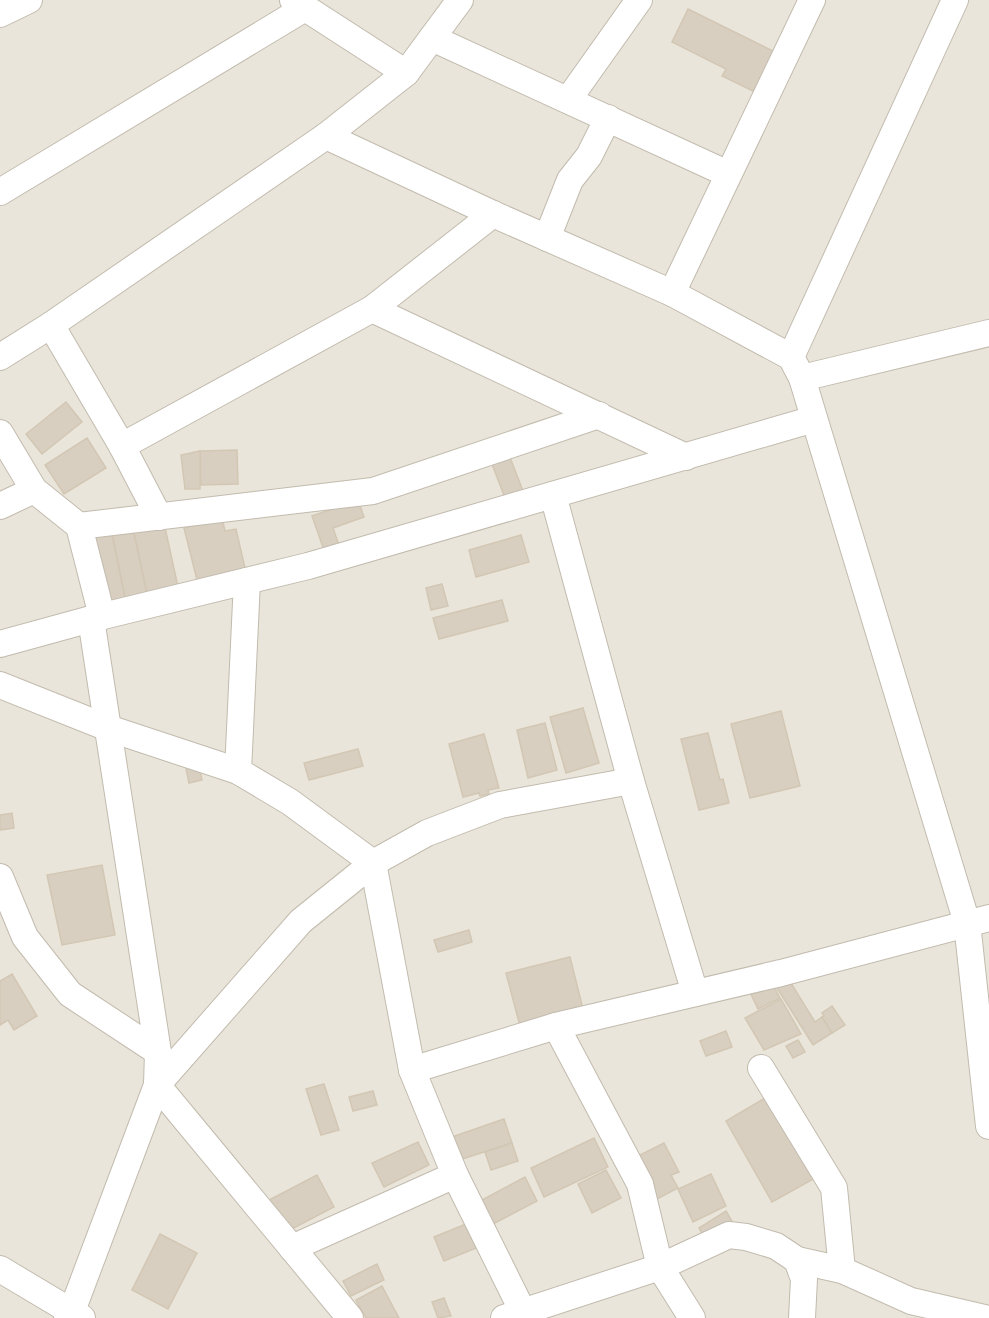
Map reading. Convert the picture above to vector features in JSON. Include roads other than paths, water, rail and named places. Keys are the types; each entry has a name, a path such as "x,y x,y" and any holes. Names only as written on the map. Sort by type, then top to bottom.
{"street":[{"path":"0,14 29,0"},
{"path":"0,357 51,325 326,136 405,73 460,0"},
{"path":"568,100 639,0"},
{"path":"672,293 813,0"},
{"path":"955,0 796,367 978,920 989,1126"},
{"path":"0,192 299,4 405,73"},
{"path":"432,38 728,174"},
{"path":"547,238 570,180 589,156 608,118"},
{"path":"326,136 493,214 672,293 796,367 989,333"},
{"path":"122,446 372,309 493,214"},
{"path":"372,309 686,457"},
{"path":"51,325 122,446 159,517"},
{"path":"79,526 373,491 599,415"},
{"path":"0,644 97,617 308,566 813,419"},
{"path":"0,433 34,490 79,526 97,617 108,728 158,1053 157,1085 74,1316 0,1269"},
{"path":"0,506 34,490"},
{"path":"553,495 631,781 695,993"},
{"path":"238,771 247,581"},
{"path":"0,685 108,728 238,771 290,802 374,863 412,1070 514,1315 660,1267 729,1235 746,1237 776,1246 797,1260 842,1270 911,1301 984,1318"},
{"path":"157,1085 301,921 374,863 428,833 500,805 631,781"},
{"path":"0,877 25,937 70,994 158,1053"},
{"path":"412,1070 556,1026 781,973 978,920"},
{"path":"556,1026 640,1184 660,1267 692,1318"},
{"path":"761,1068 834,1188 842,1270"},
{"path":"157,1085 350,1318"},
{"path":"292,1248 454,1175"},
{"path":"797,1260 804,1279 802,1318"}]}
